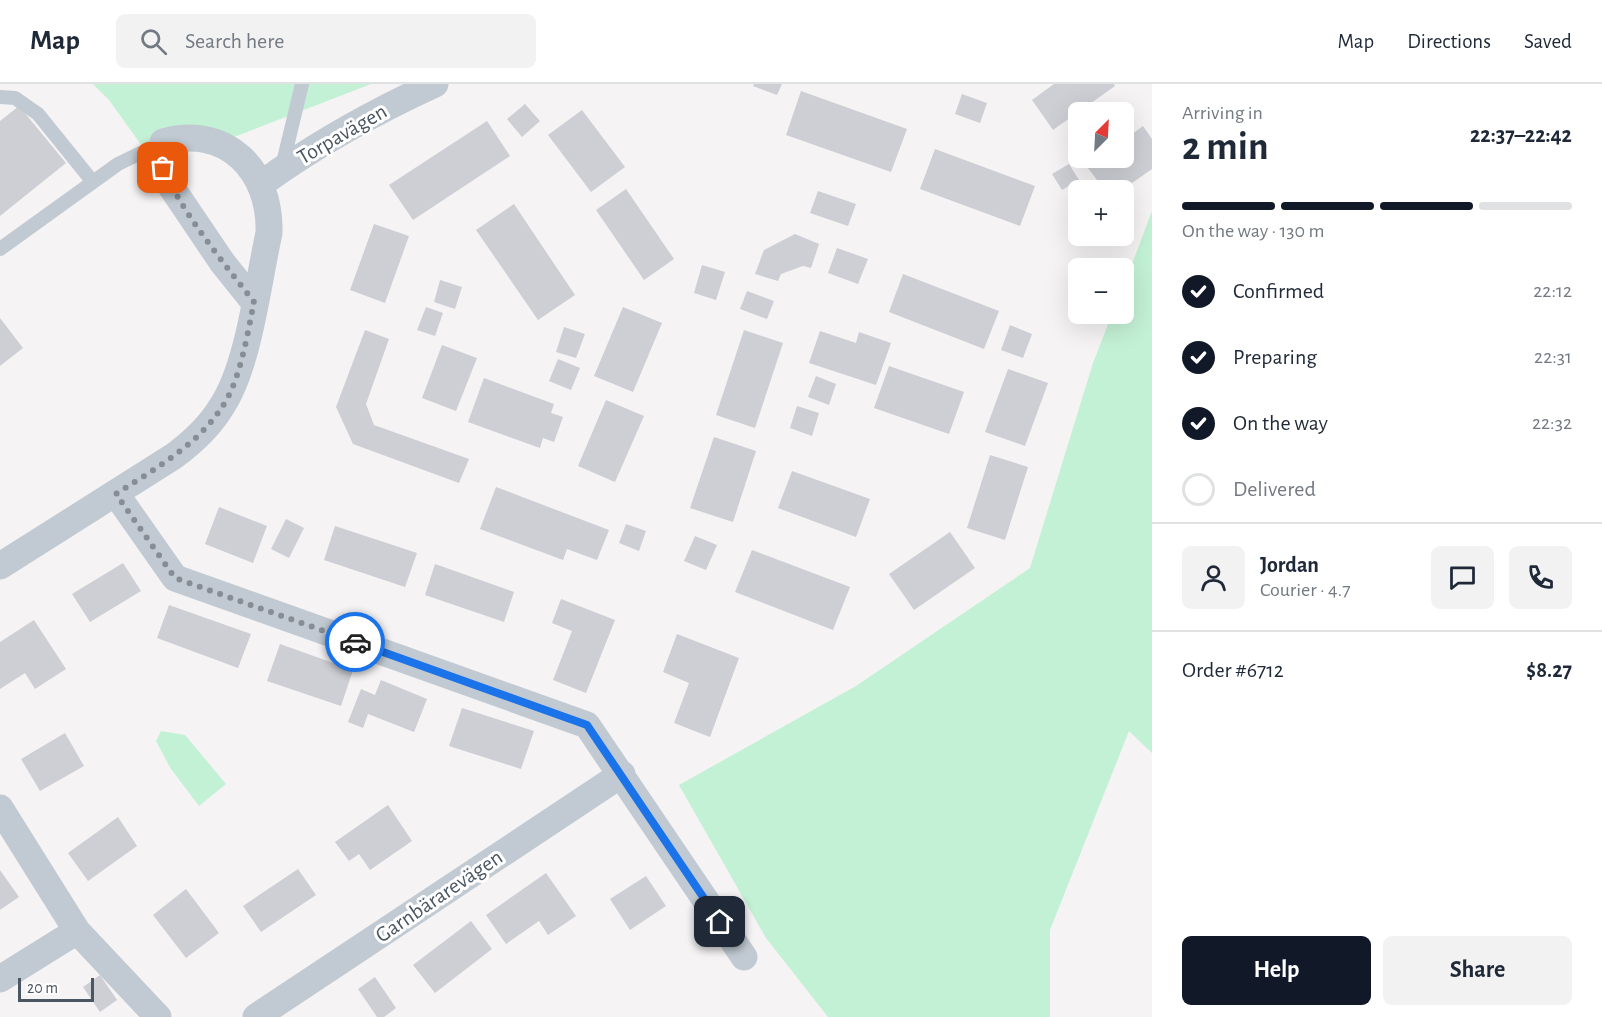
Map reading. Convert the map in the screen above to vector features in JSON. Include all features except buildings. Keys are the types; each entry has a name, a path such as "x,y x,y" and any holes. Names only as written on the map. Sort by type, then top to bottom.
{"street":[{"name":"Torpavägen","path":"0,566 116,494 194,441 214,418 232,389 246,343 269,233 268,208 272,177 317,147 384,109 435,84"},
{"name":"Torpavägen","path":"163,142 186,137 210,140 272,177"},
{"path":"163,142 161,152 163,168 170,185 222,262 254,302"},
{"path":"116,494 175,578 587,725 744,957"},
{"name":"Garnbärarevägen","path":"256,1017 622,774"},
{"path":"0,808 77,930 158,1017"},
{"path":"0,979 77,930"}],"lane":[{"name":"Torpavägen","path":"272,177 302,84"},
{"path":"0,97 15,98 39,114 93,182"},
{"path":"0,249 117,164 163,142"}],"green space":[{"path":"93,84 371,84 229,139 147,153 109,100"},
{"path":"1152,211 1152,753 1129,731 1050,930 1050,1017 828,1017 766,938 679,785 856,686 1030,568 1093,363 1108,324 1134,324 1134,259"},
{"path":"161,731 185,735 226,784 199,806 171,769 156,741"}],"way so far":[{"path":"163,168 170,185 222,262 254,302 246,343 232,389 214,418 194,441 116,494 175,578 355,642"}],"route":[{"path":"355,642 587,725 720,922"}]}
